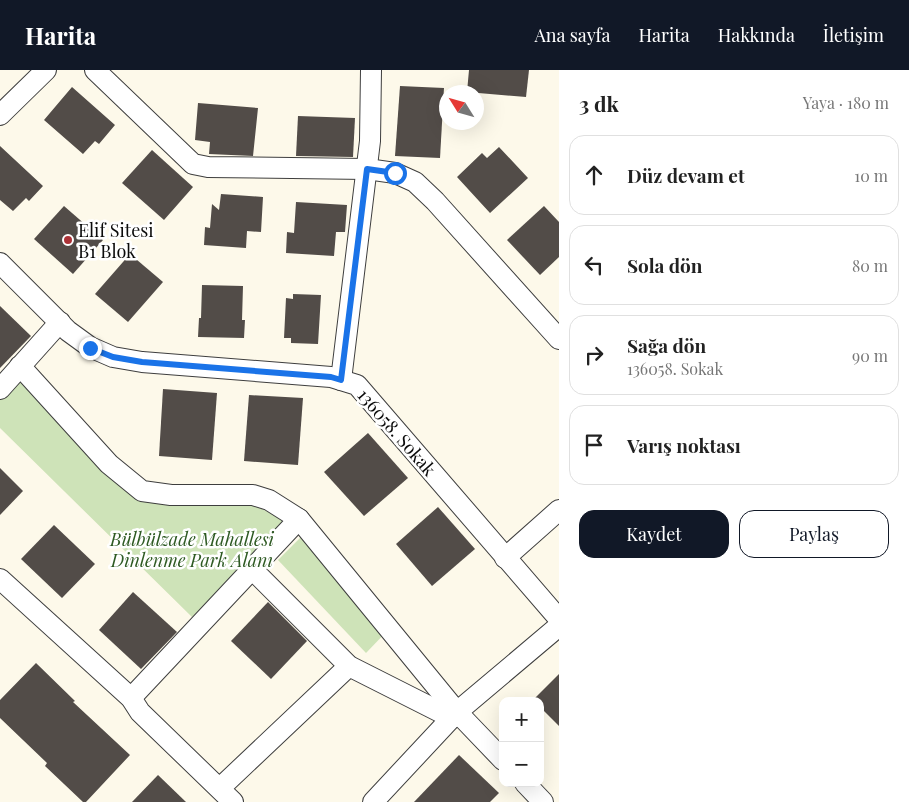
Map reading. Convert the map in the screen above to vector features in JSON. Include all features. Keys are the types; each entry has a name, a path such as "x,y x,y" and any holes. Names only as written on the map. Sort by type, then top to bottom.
{"street":[{"path":"0,115 46,70"},
{"path":"95,70 193,164 208,167 367,169 395,173 416,182 559,339"},
{"path":"341,380 370,141 371,70"},
{"name":"136058. Sokak","path":"0,263 68,331 90,348 113,357 142,362 331,377 357,385 559,619"},
{"path":"0,389 60,322"},
{"path":"20,366 109,464 142,491 171,495 253,495 269,500 299,519 454,715 499,756"},
{"path":"506,558 559,510"},
{"path":"131,698 299,519"},
{"path":"252,569 349,666 454,715"},
{"path":"0,579 131,698 140,712 227,795 349,666"},
{"path":"373,802 454,715 559,626"}],"green space":[{"name":"Bülbülzade Mahallesi Dinlenme Park Alanı","path":"20,377 144,498 250,503 286,521 192,617 0,428 0,399"},
{"path":"304,534 389,629 366,653 278,560"}],"building":[{"path":"469,70 529,70 526,97 484,93 484,85 468,85"},
{"path":"400,86 439,88 439,130 442,130 440,158 395,156"},
{"path":"72,87 115,125 99,144 95,141 83,154 44,120"},
{"path":"198,103 258,108 253,156 209,154 210,142 195,140"},
{"path":"298,116 355,118 353,157 296,156"},
{"path":"0,146 43,186 29,201 26,198 13,211 0,200"},
{"path":"499,147 528,178 490,213 457,177 482,153 487,158"},
{"path":"152,150 193,187 164,220 122,183"},
{"path":"221,194 263,197 261,232 247,231 246,248 204,245 205,227 210,228 212,204 219,210"},
{"path":"296,202 347,205 345,232 336,232 334,256 286,253 287,232 294,233"},
{"name":"Elif Sitesi B1 Blok","path":"64,206 103,240 73,274 34,239"},
{"path":"544,206 559,222 559,257 540,275 507,240"},
{"path":"130,254 163,282 128,322 95,294"},
{"path":"202,285 243,286 242,320 245,320 244,338 198,337 199,318 201,318"},
{"path":"293,294 321,295 318,344 291,343 291,338 284,338 286,298 293,299"},
{"path":"0,306 31,336 0,368"},
{"path":"163,389 217,393 212,460 159,456"},
{"path":"249,395 303,398 298,465 244,461"},
{"path":"368,433 408,478 364,516 324,472"},
{"path":"0,468 23,491 0,515"},
{"path":"438,507 475,549 432,586 396,544"},
{"path":"54,525 95,564 62,598 21,559"},
{"path":"133,592 177,632 141,669 99,630"},
{"path":"268,602 307,641 271,679 231,641"},
{"path":"36,663 75,701 73,702 130,755 86,802 83,802 45,766 47,763 0,718 0,700"},
{"path":"559,674 559,726 544,711 544,697 536,697"},
{"path":"459,755 499,793 490,802 414,802"},
{"path":"158,775 186,802 132,802"}],"place":[{"name":"Elif Sitesi B1 Blok","path":"68,240"}],"route":[{"path":"90,348 113,357 142,362 331,377 341,380 367,169 395,173"}]}
